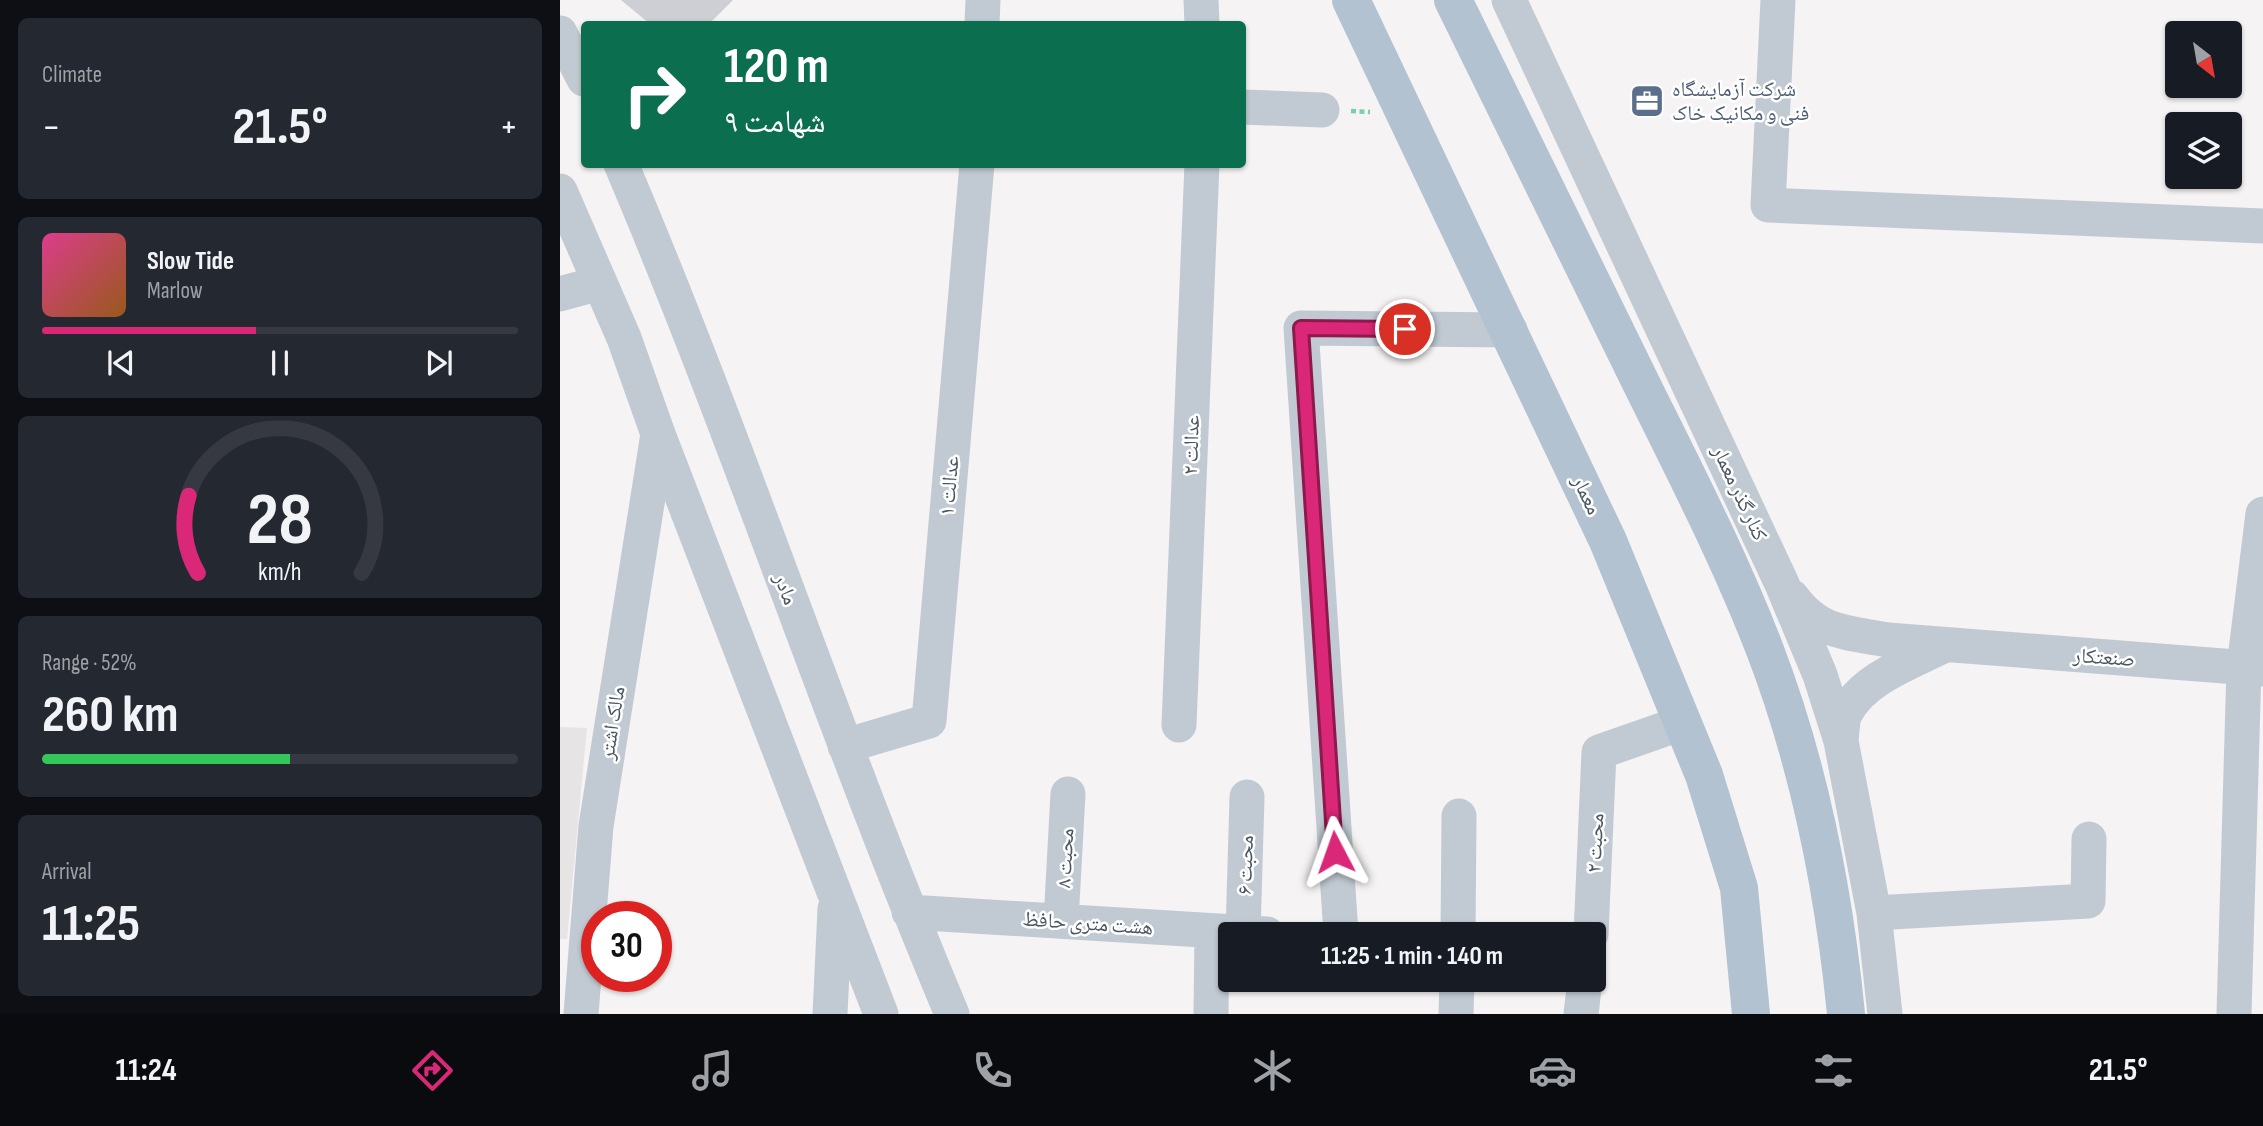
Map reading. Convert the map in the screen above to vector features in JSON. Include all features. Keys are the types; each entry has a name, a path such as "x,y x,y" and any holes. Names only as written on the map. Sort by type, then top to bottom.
{"main road":[{"path":"1453,0 1707,517 1766,652 1792,735 1819,843 1838,934 1846,1014"},
{"name":"معمار","path":"1351,4 1510,330 1608,541 1704,775 1738,888 1751,1014"}],"street":[{"path":"982,21 983,0"},
{"path":"1201,0 1202,21"},
{"name":"کنار گذر معمار","path":"1509,0 1783,584 1820,675 1841,741 1874,913 1885,1014"},
{"path":"1778,0 1768,205 2263,226"},
{"path":"560,33 581,73"},
{"path":"1246,107 1322,110"},
{"name":"مادر","path":"623,168 687,319 845,746 909,912 952,1014"},
{"name":"عدالت ۱","path":"845,746 929,721 977,168"},
{"name":"عدالت ۲","path":"1179,725 1202,168"},
{"path":"560,191 624,338 658,434 881,1014"},
{"path":"560,294 600,283"},
{"path":"1340,922 1301,328 1510,330"},
{"name":"مالک اشتر","path":"581,1014 596,826 658,434"},
{"path":"2234,1014 2263,514"},
{"name":"صنعتکار","path":"1783,584 1807,617 1829,629 1888,640 2253,668"},
{"path":"1841,741 1844,715 1861,693 1883,676 1945,645"},
{"name":"محبت ۲","path":"1592,922 1599,752 1682,723"},
{"name":"محبت ۸","path":"1061,921 1068,794"},
{"name":"محبت ۶","path":"1241,922 1247,797"},
{"path":"1458,922 1459,816"},
{"path":"1874,913 2088,901 2089,839"},
{"path":"830,1014 835,893"},
{"name":"هشت متری حافظ","path":"909,912 1218,932"},
{"name":"محبت ۶","path":"1211,1014 1219,992"},
{"path":"1457,992 1457,1014"},
{"path":"1581,1014 1584,992"}],"shaded area":[{"path":"560,727 587,728 567,939 560,939"}],"building":[{"path":"621,0 733,0 712,21 646,21"}],"place":[{"name":"شرکت آزمایشگاه فنی و مکانیک خاک","path":"1647,101"}],"route":[{"path":"1335,852 1301,328 1405,329"}]}
